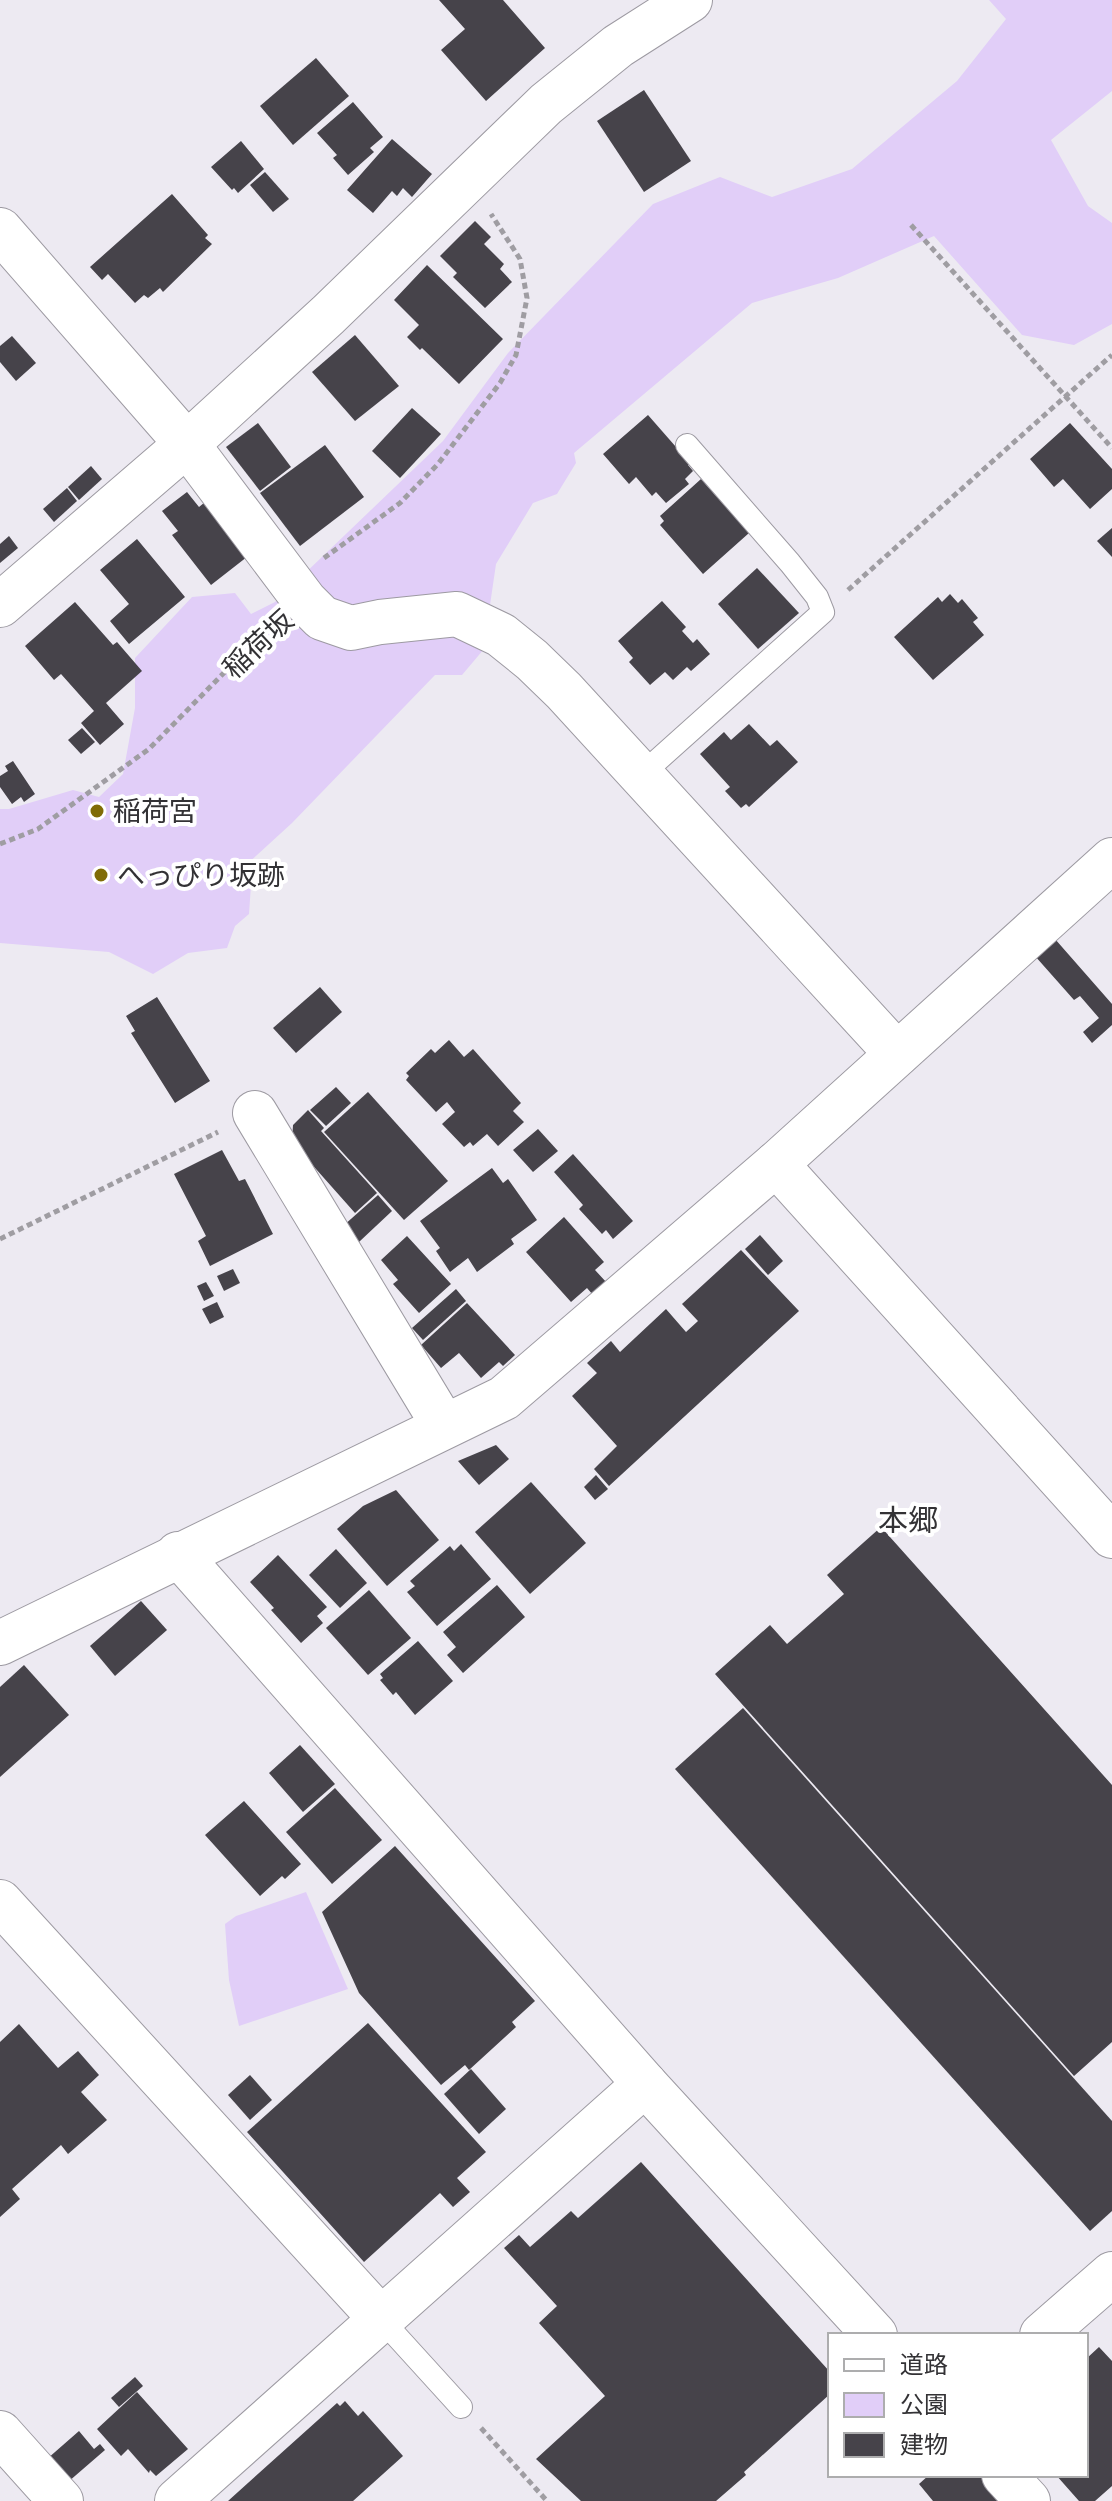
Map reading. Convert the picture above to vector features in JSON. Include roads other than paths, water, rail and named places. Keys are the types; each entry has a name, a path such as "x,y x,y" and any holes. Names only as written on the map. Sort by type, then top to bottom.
{"street":[{"path":"0,605 187,444 328,315 546,104 618,46 690,0"},
{"path":"0,230 187,444"},
{"name":"稲荷坂","path":"187,444 298,591 322,618 351,628 457,614 501,635 532,660 564,691 897,1054"},
{"path":"0,1643 504,1398 776,1164 1112,860"},
{"path":"255,1113 444,1426"},
{"path":"776,1164 1112,1536"},
{"path":"178,1554 645,2084 873,2333"},
{"path":"0,1902 381,2319"},
{"path":"177,2501 645,2084"},
{"path":"1044,2333 1112,2274"},
{"path":"0,2433 61,2501"},
{"path":"1006,2477 1028,2501"}],"lane":[{"path":"641,775 823,612 817,597 790,563 687,445"},
{"path":"381,2319 461,2407"}],"place":[{"name":"稲荷宮","path":"97,811"},
{"name":"へっぴり坂跡","path":"101,875"}],"district":[{"name":"本郷","path":"908,1521"}]}
